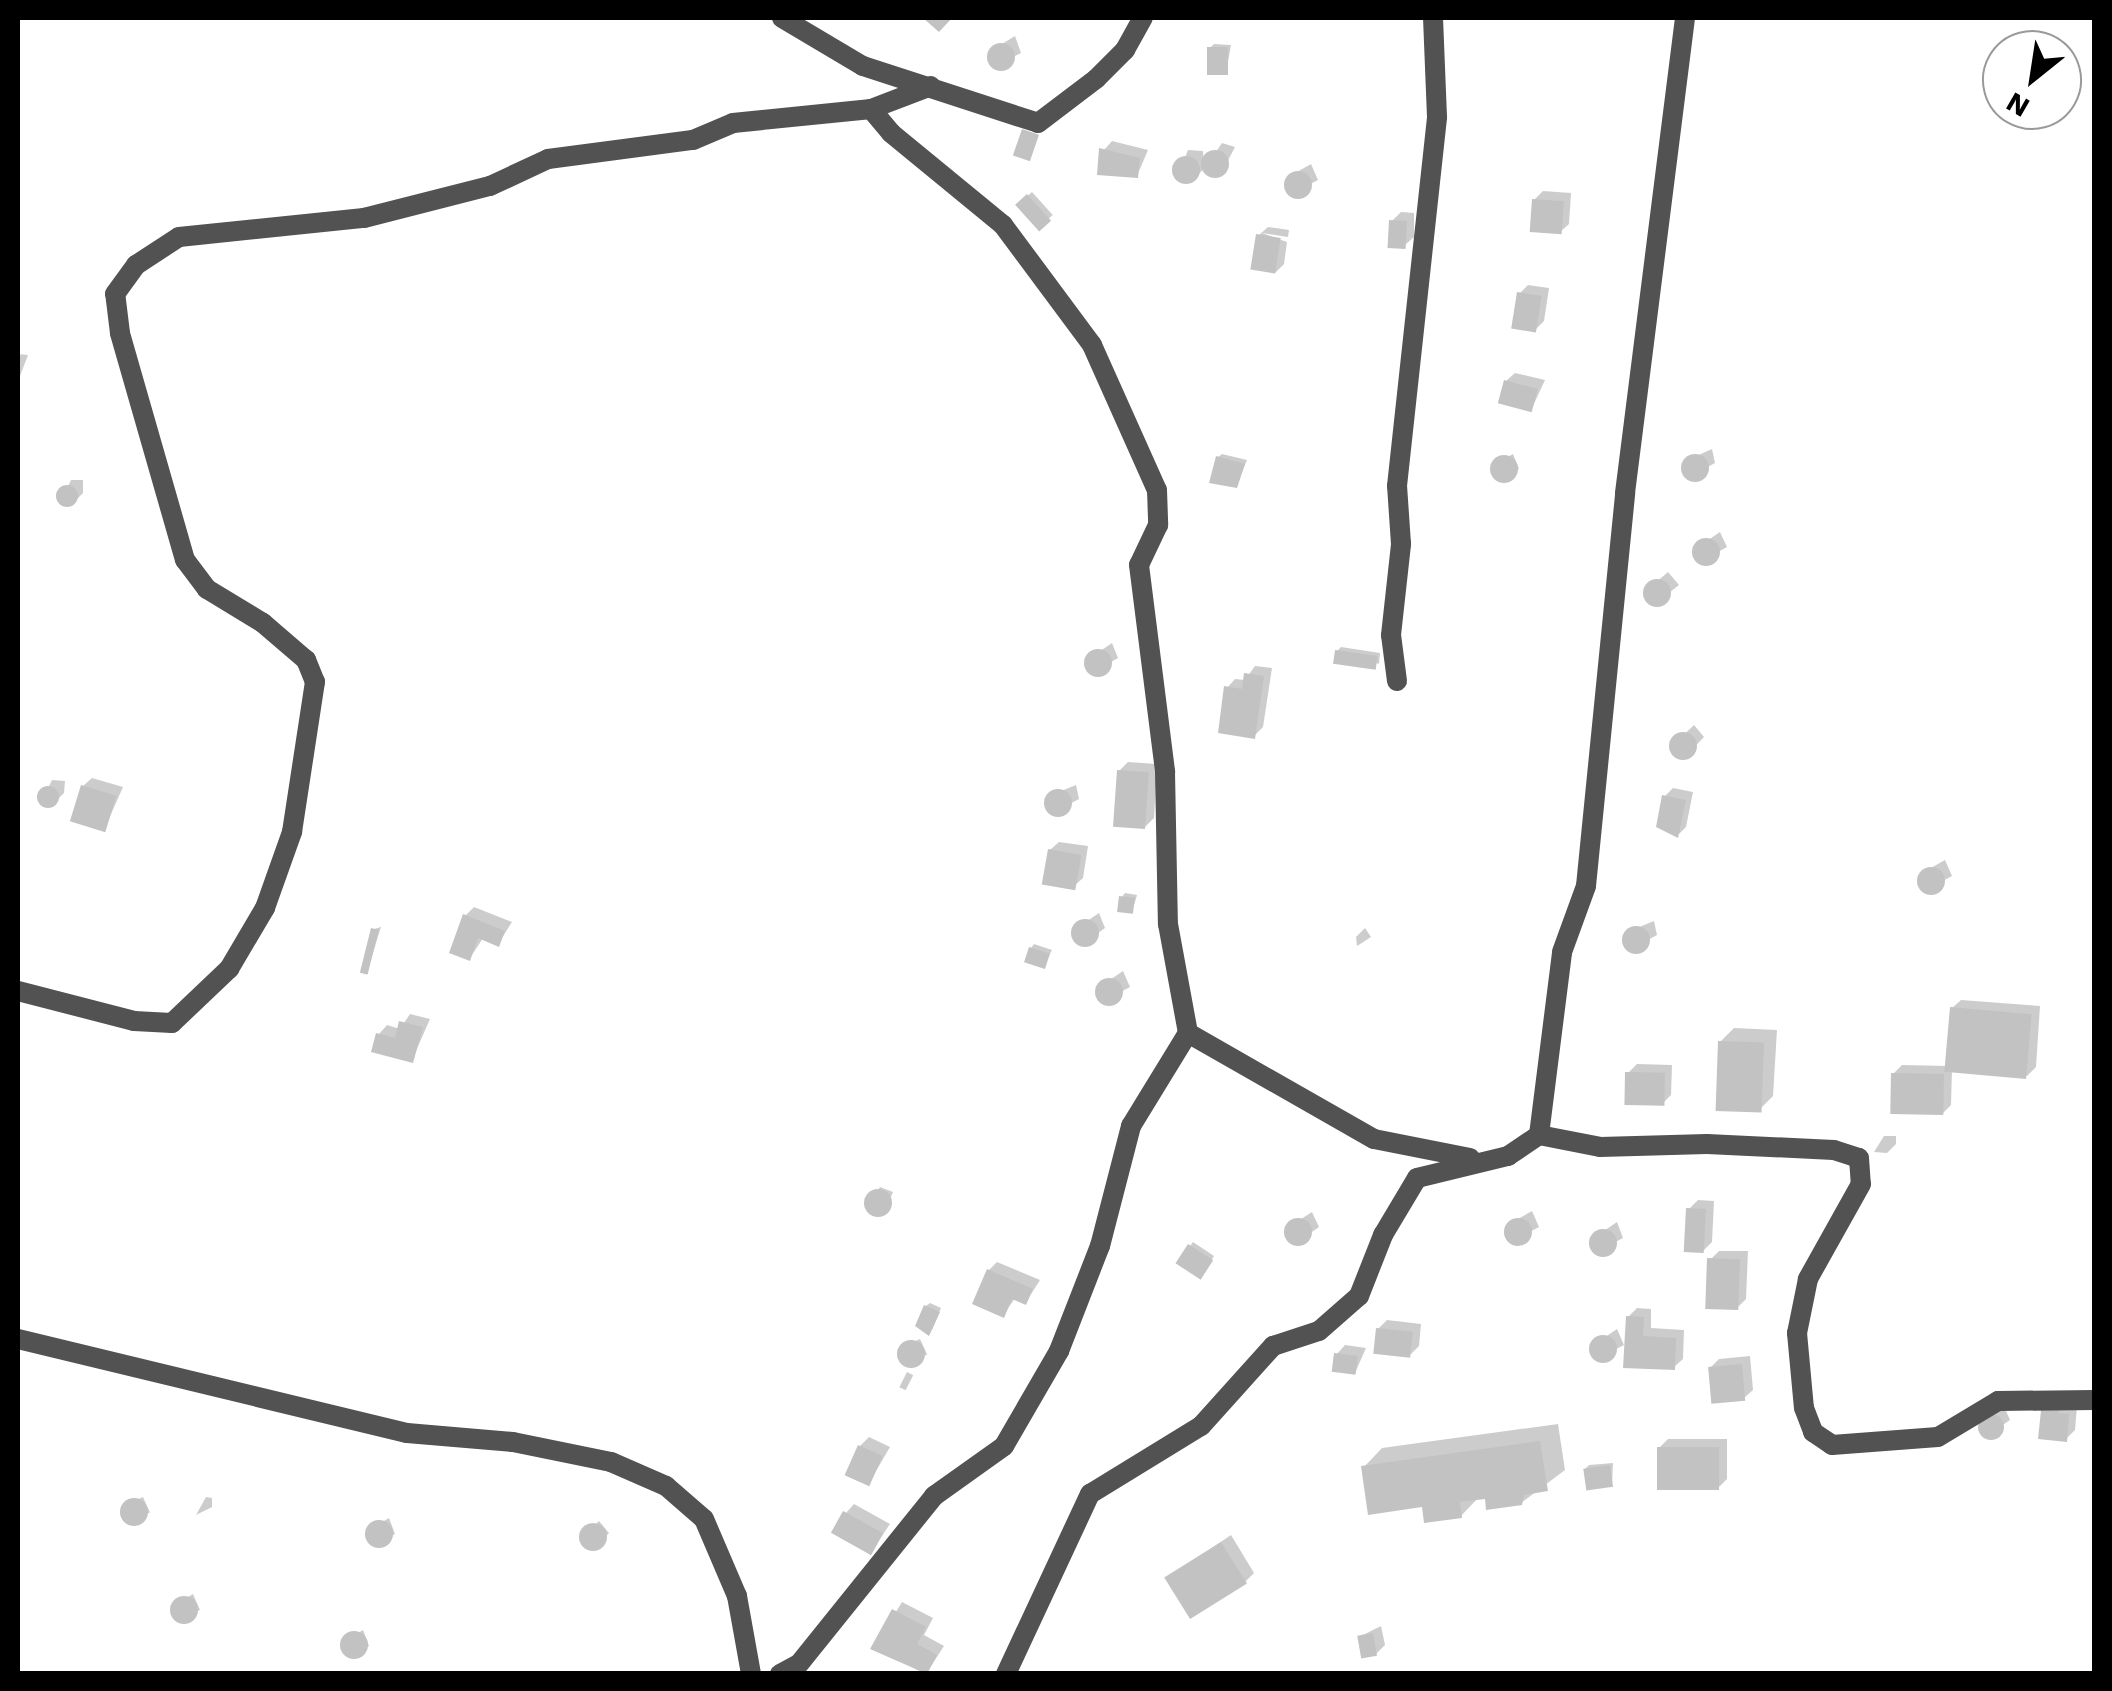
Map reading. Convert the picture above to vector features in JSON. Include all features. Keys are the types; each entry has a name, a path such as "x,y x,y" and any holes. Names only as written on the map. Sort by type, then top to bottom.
{"street":[{"path":"782,18 863,66 1038,124 1106,70 1144,18"},
{"path":"1397,681 1391,636 1401,544 1397,486 1437,117 1433,18"},
{"path":"1539,1135 1562,952 1586,886 1627,473 1685,18"},
{"path":"18,991 134,1021 172,1023 229,969 266,908 292,832 315,682 306,660 263,623 207,589 185,560 120,333 116,294 136,265 179,236 364,218 490,186 548,159 693,140 732,122 871,109 931,86"},
{"path":"780,1674 799,1664 934,1496 1004,1446 1059,1350 1100,1246 1131,1126 1188,1033 1168,924 1165,772 1139,566 1158,525 1157,490 1092,344 1014,239 871,109"},
{"path":"1188,1033 1374,1139 1477,1159"},
{"path":"1006,1674 1090,1494 1201,1426 1273,1346 1319,1331 1359,1296 1383,1235 1418,1178 1477,1159 1508,1156 1539,1135 1600,1147 1707,1144 1834,1150 1859,1158 1861,1184 1808,1280 1797,1333 1804,1408 1812,1432 1832,1445 1938,1437 1998,1401 2094,1400"},
{"path":"18,1339 407,1433 513,1442 612,1462 666,1486 704,1519 737,1596 751,1674"}],"building":[{"path":"923,18 952,18 939,32"},
{"path":"1001,43 1011,47 1015,57 1011,67 1001,71 991,67 987,57 991,47"},
{"path":"1207,47 1228,47 1228,75 1207,75"},
{"path":"1022,129 1039,135 1030,161 1013,155"},
{"path":"1099,148 1140,158 1138,178 1097,175"},
{"path":"1215,150 1225,154 1229,164 1225,174 1215,178 1205,174 1201,164 1205,154"},
{"path":"1186,156 1196,160 1200,170 1196,180 1186,184 1176,180 1172,170 1176,160"},
{"path":"1298,171 1308,175 1312,185 1308,195 1298,199 1288,195 1284,185 1288,175"},
{"path":"1027,194 1051,221 1039,231 1015,205"},
{"path":"1532,199 1564,201 1562,234 1530,232"},
{"path":"1389,220 1407,221 1406,249 1388,248"},
{"path":"1256,234 1281,238 1275,273 1250,270"},
{"path":"1517,292 1542,296 1536,332 1511,329"},
{"path":"1504,380 1538,389 1532,412 1498,403"},
{"path":"1695,454 1705,458 1709,468 1705,478 1695,482 1685,478 1681,468 1685,458"},
{"path":"1504,455 1514,459 1518,469 1514,479 1504,483 1494,479 1490,469 1494,459"},
{"path":"1216,456 1245,464 1237,488 1209,483"},
{"path":"67,485 75,488 75,504 67,507 59,504 56,496 59,488"},
{"path":"1706,538 1716,542 1720,552 1716,562 1706,566 1696,562 1692,552 1696,542"},
{"path":"1657,579 1667,583 1671,593 1667,603 1657,607 1647,603 1643,593 1647,583"},
{"path":"1098,649 1108,653 1112,663 1108,673 1098,677 1088,673 1084,663 1088,653"},
{"path":"1335,650 1378,656 1376,670 1333,664"},
{"path":"1244,673 1264,676 1255,739 1218,733 1224,686 1242,689"},
{"path":"1683,732 1693,736 1697,746 1693,756 1683,760 1673,756 1669,746 1673,736"},
{"path":"1117,770 1149,772 1145,829 1113,827"},
{"path":"81,785 116,796 105,832 70,821"},
{"path":"48,786 56,789 56,805 48,808 40,805 37,797 40,789"},
{"path":"1058,789 1068,793 1072,803 1068,813 1058,817 1048,813 1044,803 1048,793"},
{"path":"1662,795 1686,800 1678,838 1656,827"},
{"path":"1048,849 1081,855 1075,890 1042,884"},
{"path":"1931,867 1941,871 1945,881 1941,891 1931,895 1921,891 1917,881 1921,871"},
{"path":"1119,896 1135,898 1133,914 1117,912"},
{"path":"463,914 505,931 499,947 478,938 470,961 449,953"},
{"path":"1085,919 1095,923 1099,933 1095,943 1085,947 1075,943 1071,933 1075,923"},
{"path":"1636,926 1646,930 1650,940 1646,950 1636,954 1626,950 1622,940 1626,930"},
{"path":"371,928 379,930 368,975 360,973"},
{"path":"1029,947 1050,954 1045,969 1024,962"},
{"path":"1109,978 1119,982 1123,992 1119,1002 1109,1006 1099,1002 1095,992 1099,982"},
{"path":"1950,1007 2032,1014 2026,1079 1944,1072"},
{"path":"399,1021 423,1027 413,1063 371,1052 376,1033 395,1038"},
{"path":"1718,1041 1764,1043 1762,1113 1716,1111"},
{"path":"1625,1072 1665,1073 1664,1106 1624,1105"},
{"path":"1891,1073 1944,1074 1943,1115 1890,1114"},
{"path":"878,1189 888,1193 892,1203 888,1213 878,1217 868,1213 864,1203 868,1193"},
{"path":"1686,1208 1706,1209 1704,1253 1684,1252"},
{"path":"1298,1218 1308,1222 1312,1232 1308,1242 1298,1246 1288,1242 1284,1232 1288,1222"},
{"path":"1518,1218 1528,1222 1532,1232 1528,1242 1518,1246 1508,1242 1504,1232 1508,1222"},
{"path":"1603,1229 1613,1233 1617,1243 1613,1253 1603,1257 1593,1253 1589,1243 1593,1233"},
{"path":"1188,1244 1213,1260 1201,1280 1175,1263"},
{"path":"1707,1258 1740,1259 1738,1310 1705,1309"},
{"path":"987,1269 1033,1289 1026,1305 1012,1299 1004,1318 972,1304"},
{"path":"924,1305 940,1312 929,1336 915,1326"},
{"path":"1626,1316 1644,1317 1643,1336 1676,1338 1675,1370 1623,1368"},
{"path":"1376,1328 1413,1332 1410,1358 1373,1354"},
{"path":"1603,1335 1613,1339 1617,1349 1613,1359 1603,1363 1593,1359 1589,1349 1593,1339"},
{"path":"911,1340 921,1344 925,1354 921,1364 911,1368 901,1364 897,1354 901,1344"},
{"path":"1334,1353 1358,1356 1356,1375 1332,1372"},
{"path":"1742,1364 1745,1401 1711,1404 1708,1367"},
{"path":"2042,1401 2060,1402 2059,1413 2069,1414 2067,1442 2038,1439"},
{"path":"1991,1414 2000,1418 2004,1427 2000,1436 1991,1440 1982,1436 1978,1427 1982,1418"},
{"path":"1540,1441 1548,1491 1524,1495 1522,1505 1486,1510 1485,1499 1460,1502 1462,1518 1424,1523 1422,1507 1368,1515 1361,1466"},
{"path":"858,1445 883,1456 869,1486 845,1475"},
{"path":"1657,1447 1719,1447 1719,1490 1657,1490"},
{"path":"1610,1465 1613,1487 1586,1491 1583,1469"},
{"path":"134,1498 144,1502 148,1512 144,1522 134,1526 124,1522 120,1512 124,1502"},
{"path":"843,1511 883,1533 871,1555 831,1533"},
{"path":"379,1520 389,1524 393,1534 389,1544 379,1548 369,1544 365,1534 369,1524"},
{"path":"593,1523 603,1527 607,1537 603,1547 593,1551 583,1547 579,1537 583,1527"},
{"path":"1221,1542 1247,1584 1190,1619 1164,1578"},
{"path":"184,1596 194,1600 198,1610 194,1620 184,1624 174,1620 170,1610 174,1600"},
{"path":"892,1609 926,1627 917,1644 937,1655 927,1674 870,1649"},
{"path":"354,1631 364,1635 368,1645 364,1655 354,1659 344,1655 340,1645 344,1635"},
{"path":"1373,1633 1377,1656 1361,1658 1357,1636"}]}
